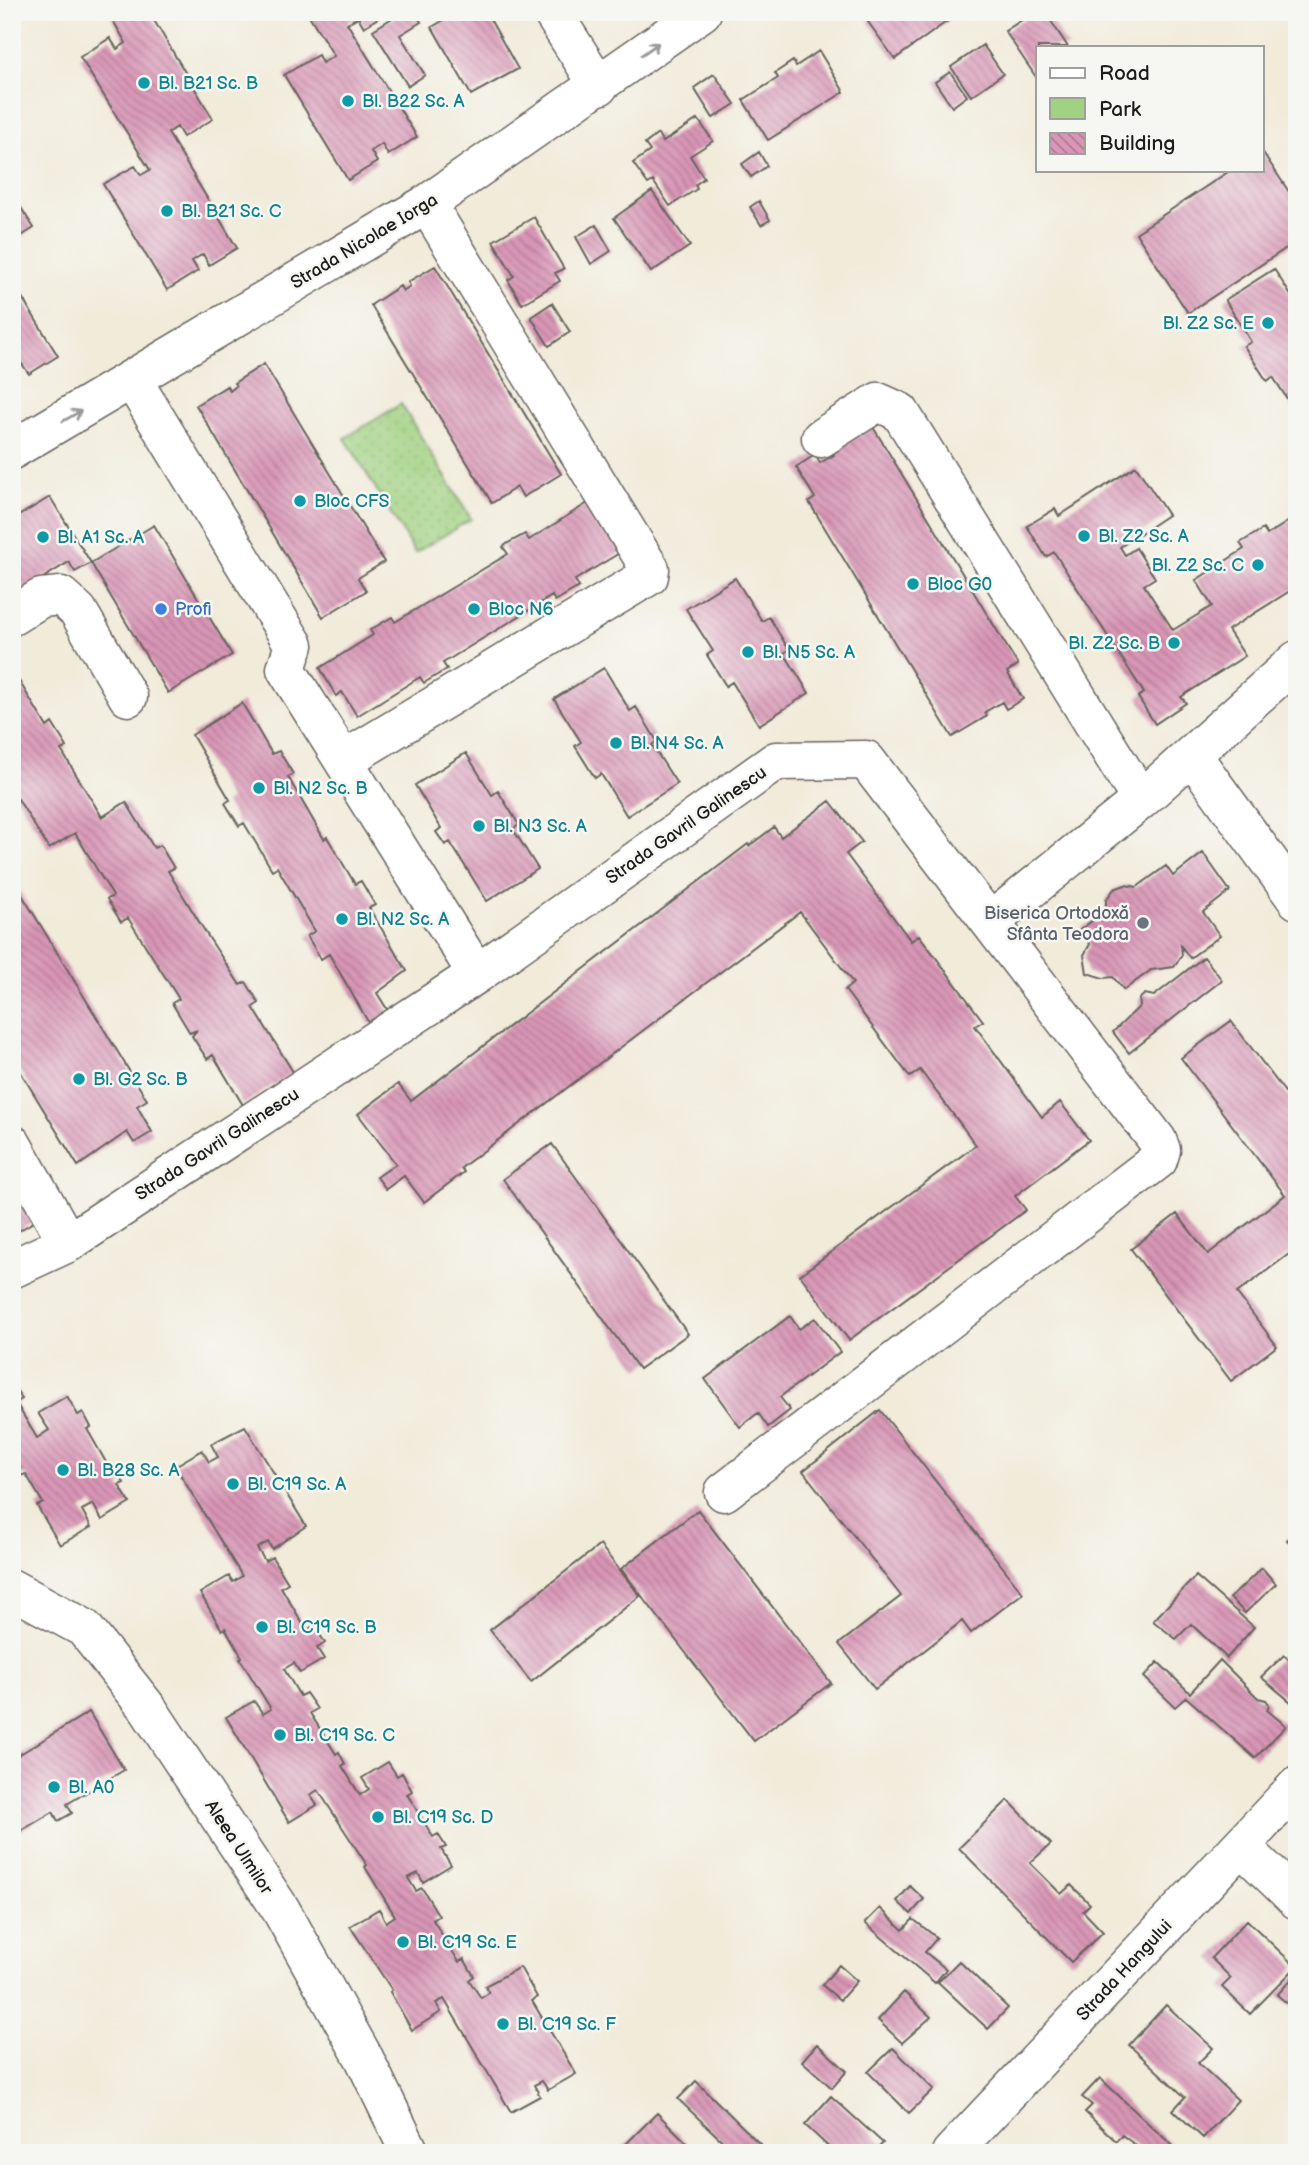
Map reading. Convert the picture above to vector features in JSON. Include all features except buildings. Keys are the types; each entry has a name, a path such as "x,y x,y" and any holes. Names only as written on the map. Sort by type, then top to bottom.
{"street":[{"path":"552,12 599,86"},
{"name":"Strada Nicolae Iorga","path":"12,450 133,381 427,204 702,12"},
{"path":"344,761 649,576 650,569 427,204"},
{"path":"133,381 294,645 286,669 477,974"},
{"path":"821,438 877,402 900,412 1141,800"},
{"path":"12,616 41,598 61,596 78,611 128,697"},
{"path":"724,1492 1157,1160 1161,1150 1157,1140 990,922 1141,800 1297,660"},
{"path":"1192,755 1297,900"},
{"name":"Strada Gavril Galinescu","path":"12,1269 68,1243 477,974 776,761 866,760 990,922"},
{"path":"12,1144 68,1243"},
{"name":"Aleea Ulmilor","path":"12,1589 84,1629 148,1709 281,1910 364,2059 408,2143 410,2153"},
{"name":"Strada Hangului","path":"951,2153 1297,1786"},
{"path":"1241,1846 1297,1900"}],"green space":[{"path":"401,404 471,519 415,553 345,438"}],"place":[{"name":"Bl. B21 Sc. B","path":"144,83"},
{"name":"Bl. B22 Sc. A","path":"348,101"},
{"name":"Bl. B21 Sc. C","path":"167,211"},
{"name":"Bl. Z2 Sc. E","path":"1268,323"},
{"name":"Bloc CFS","path":"300,501"},
{"name":"Bl. Z2 Sc. A","path":"1084,536"},
{"name":"Bl. A1 Sc. A","path":"43,537"},
{"name":"Bl. Z2 Sc. C","path":"1258,565"},
{"name":"Bloc G0","path":"913,584"},
{"name":"Profi","path":"161,609"},
{"name":"Bloc N6","path":"474,609"},
{"name":"Bl. Z2 Sc. B","path":"1174,643"},
{"name":"Bl. N5 Sc. A","path":"748,652"},
{"name":"Bl. N4 Sc. A","path":"616,743"},
{"name":"Bl. N2 Sc. B","path":"259,788"},
{"name":"Bl. N3 Sc. A","path":"479,826"},
{"name":"Bl. N2 Sc. A","path":"342,919"},
{"name":"Biserica Ortodoxă Sfânta Teodora","path":"1143,923"},
{"name":"Bl. G2 Sc. B","path":"79,1079"},
{"name":"Bl. B28 Sc. A","path":"63,1470"},
{"name":"Bl. C19 Sc. A","path":"233,1484"},
{"name":"Bl. C19 Sc. B","path":"262,1627"},
{"name":"Bl. C19 Sc. C","path":"280,1735"},
{"name":"Bl. A0","path":"54,1787"},
{"name":"Bl. C19 Sc. D","path":"378,1817"},
{"name":"Bl. C19 Sc. E","path":"403,1942"},
{"name":"Bl. C19 Sc. F","path":"503,2024"}]}
